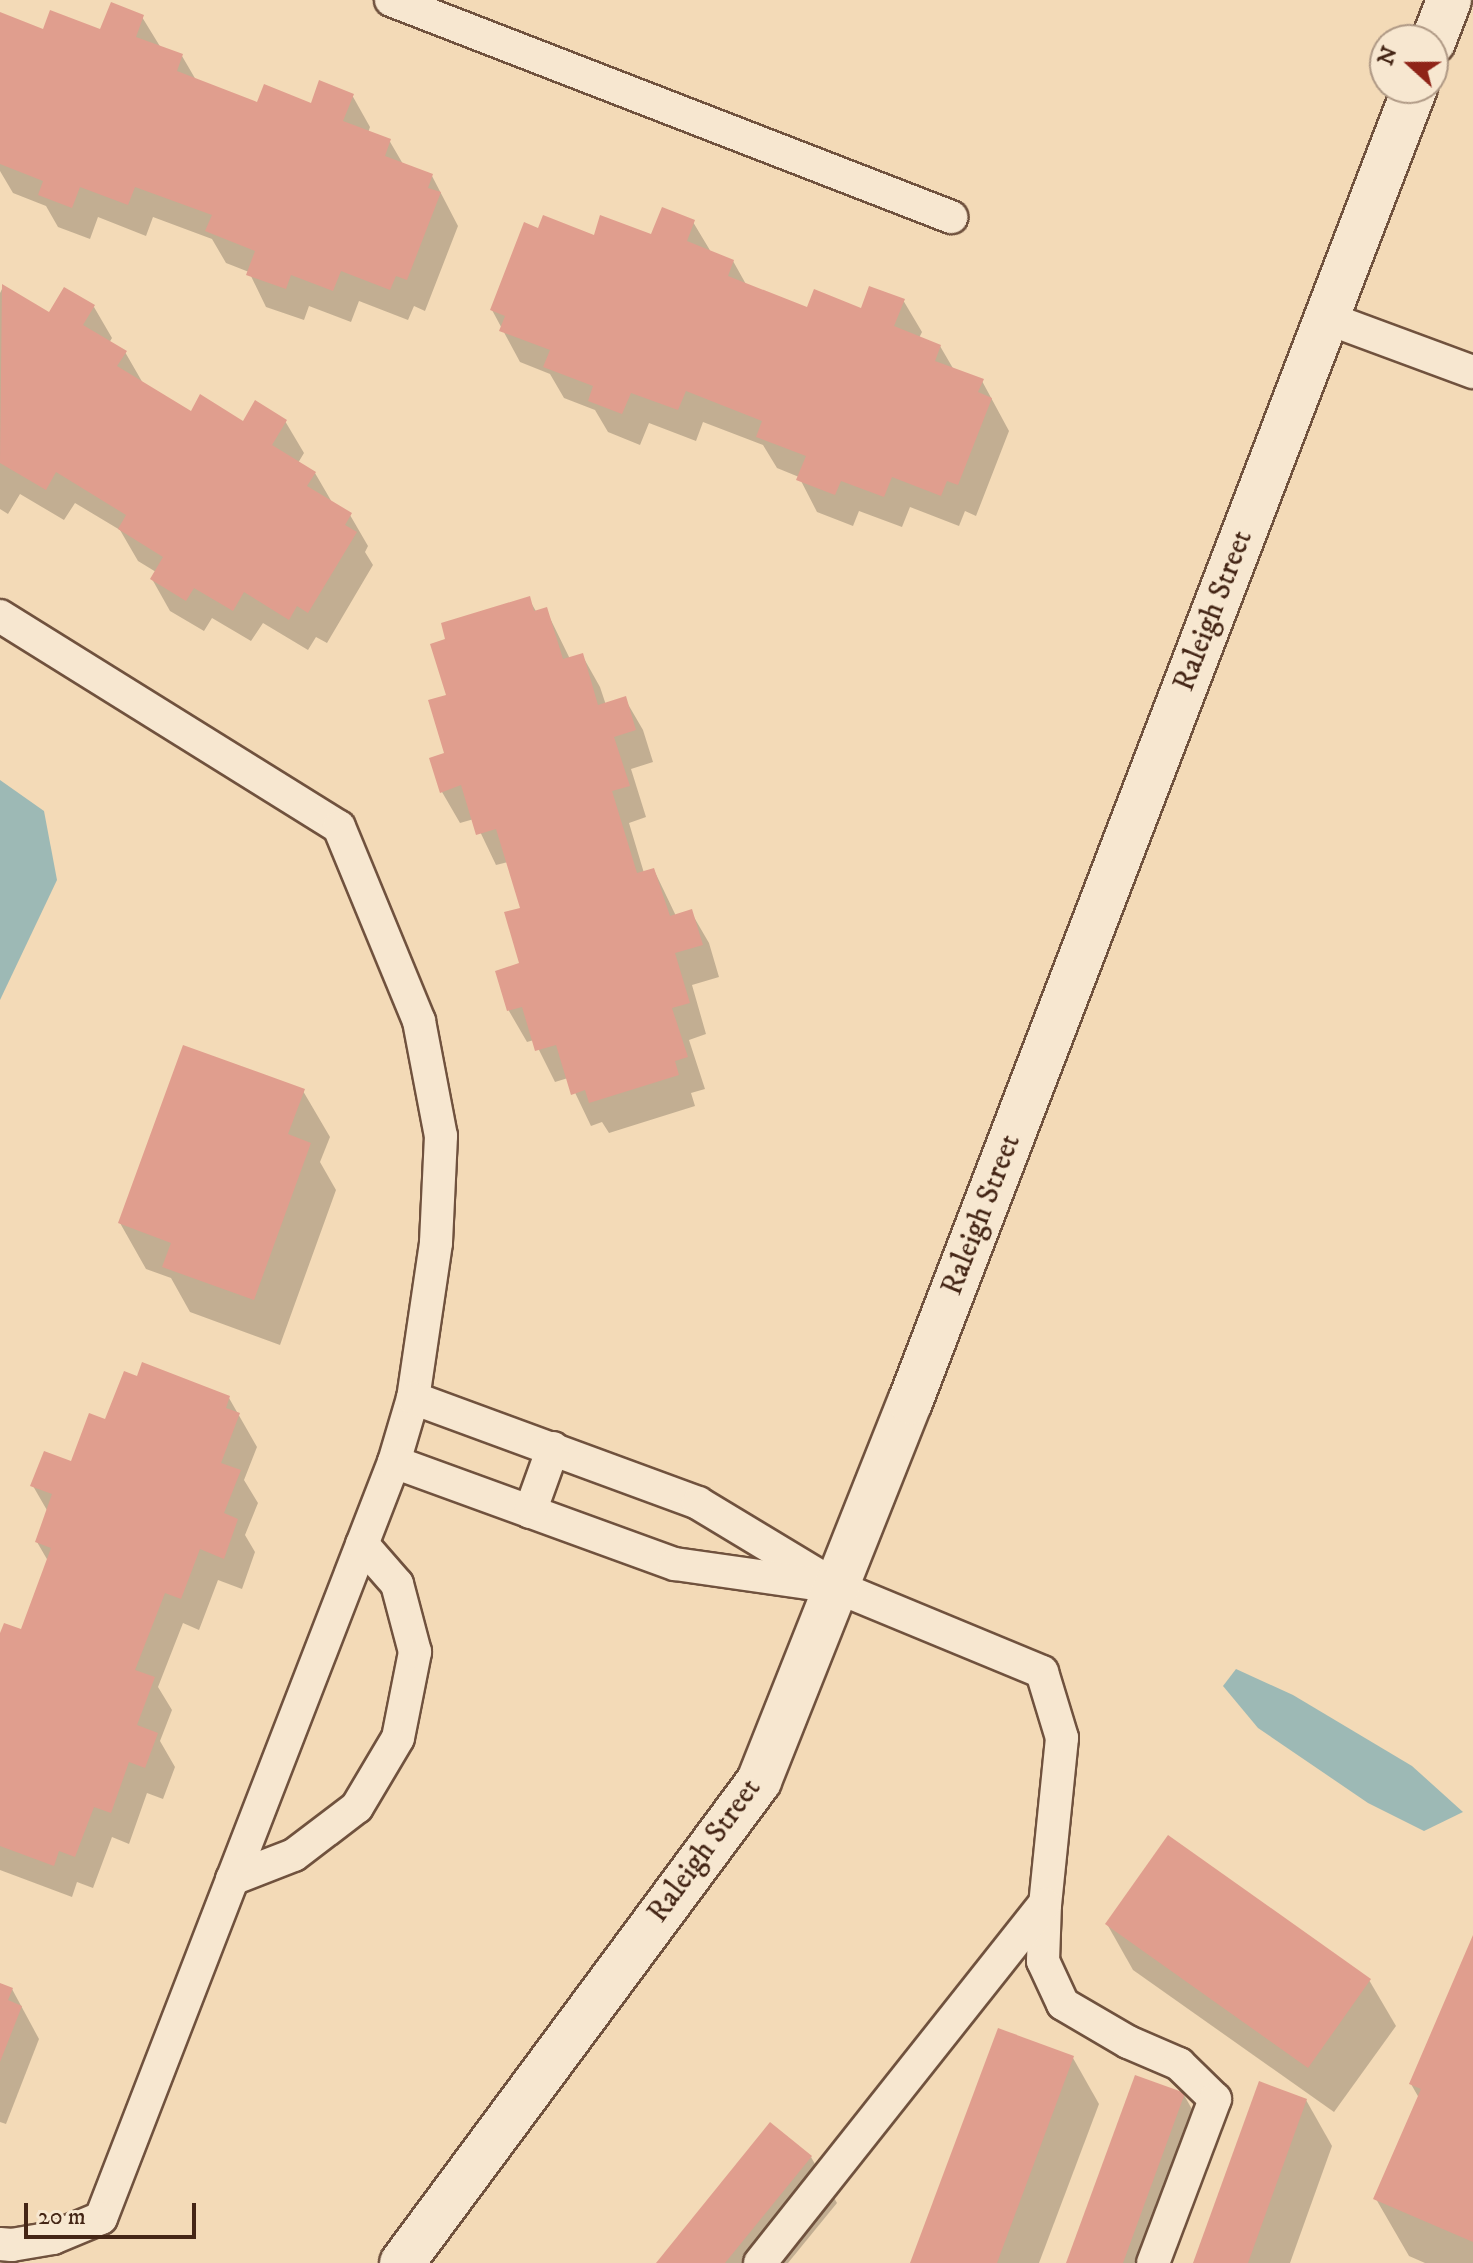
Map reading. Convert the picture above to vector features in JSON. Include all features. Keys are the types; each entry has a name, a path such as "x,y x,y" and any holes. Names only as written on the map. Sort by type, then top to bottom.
{"street":[{"path":"1440,24 1449,0"},
{"name":"Raleigh Street","path":"402,2263 759,1781 837,1587 1409,104"}],"lane":[{"path":"391,0 951,217"},
{"path":"1327,318 1473,372"},
{"path":"0,616 339,827 419,1021 441,1136 436,1243 413,1398 394,1462 101,2218 53,2238 0,2244"},
{"path":"413,1398 698,1503 837,1587 1042,1672 1062,1738 1045,1904 1043,1961 1063,2004 1128,2042 1179,2064 1215,2099 1153,2263"},
{"path":"530,1512 553,1448"},
{"path":"394,1462 675,1564 837,1587"},
{"path":"232,1879 294,1855 357,1807 398,1738 415,1652 397,1584 362,1544"},
{"path":"760,2263 1045,1904"}],"water":[{"path":"0,780 44,811 57,880 0,1000"},
{"path":"1236,1669 1293,1695 1412,1766 1463,1812 1424,1831 1368,1803 1258,1728 1223,1686"}],"building":[{"path":"111,2 144,15 136,37 183,54 177,71 257,102 264,84 311,103 319,80 354,94 343,121 391,139 385,156 433,174 428,188 441,192 407,280 396,276 390,290 341,271 333,291 291,275 286,289 246,275 255,251 205,231 212,215 135,187 128,205 80,187 72,208 38,195 43,181 0,164 0,12 43,29 50,10 100,29"},
{"path":"662,207 695,220 687,241 734,260 728,276 807,307 814,289 861,308 869,286 905,299 894,326 941,345 935,361 984,379 978,392 992,398 958,485 947,481 941,496 892,477 884,497 841,481 835,495 796,480 806,456 756,437 762,421 686,391 678,410 631,393 622,414 588,401 593,386 543,367 550,350 499,331 505,316 490,310 524,222 538,228 543,215 594,235 600,215 651,234"},
{"path":"2,284 49,312 64,287 95,305 83,325 127,351 117,366 191,411 200,394 243,421 255,400 287,420 272,445 316,472 307,486 352,513 345,525 357,532 308,613 297,606 289,620 244,592 233,611 194,588 186,601 150,579 163,557 118,529 126,515 56,472 46,490 0,463"},
{"path":"530,596 534,611 547,607 563,659 583,653 598,705 626,696 636,730 614,737 630,786 612,791 637,873 654,868 670,916 692,909 703,945 675,953 690,1003 672,1008 688,1057 675,1061 679,1075 589,1103 585,1090 571,1095 556,1045 535,1051 522,1007 507,1011 495,971 519,963 504,912 520,908 496,829 476,835 461,785 440,793 429,758 444,753 428,700 446,695 430,644 445,639 441,623"},
{"path":"183,1045 305,1089 288,1134 311,1143 254,1300 162,1267 171,1243 118,1223"},
{"path":"142,1362 230,1396 226,1408 240,1413 221,1463 241,1470 224,1513 238,1519 224,1559 200,1549 181,1599 165,1593 135,1670 155,1677 137,1725 158,1733 145,1768 129,1762 111,1813 94,1807 75,1857 59,1851 54,1866 0,1846 0,1633 4,1623 21,1629 51,1548 35,1542 52,1494 30,1486 44,1451 71,1461 89,1413 105,1419 124,1371 137,1376"},
{"path":"1168,1835 1371,1979 1308,2068 1105,1924"},
{"path":"1473,1935 1473,2242 1373,2199 1421,2089 1409,2084"},
{"path":"0,1983 13,1988 8,2000 22,2006 0,2062"},
{"path":"998,2028 1074,2056 997,2263 910,2263"},
{"path":"1135,2075 1185,2093 1123,2263 1066,2263"},
{"path":"1259,2081 1307,2099 1248,2263 1193,2263"},
{"path":"770,2122 812,2156 725,2263 656,2263"}]}
